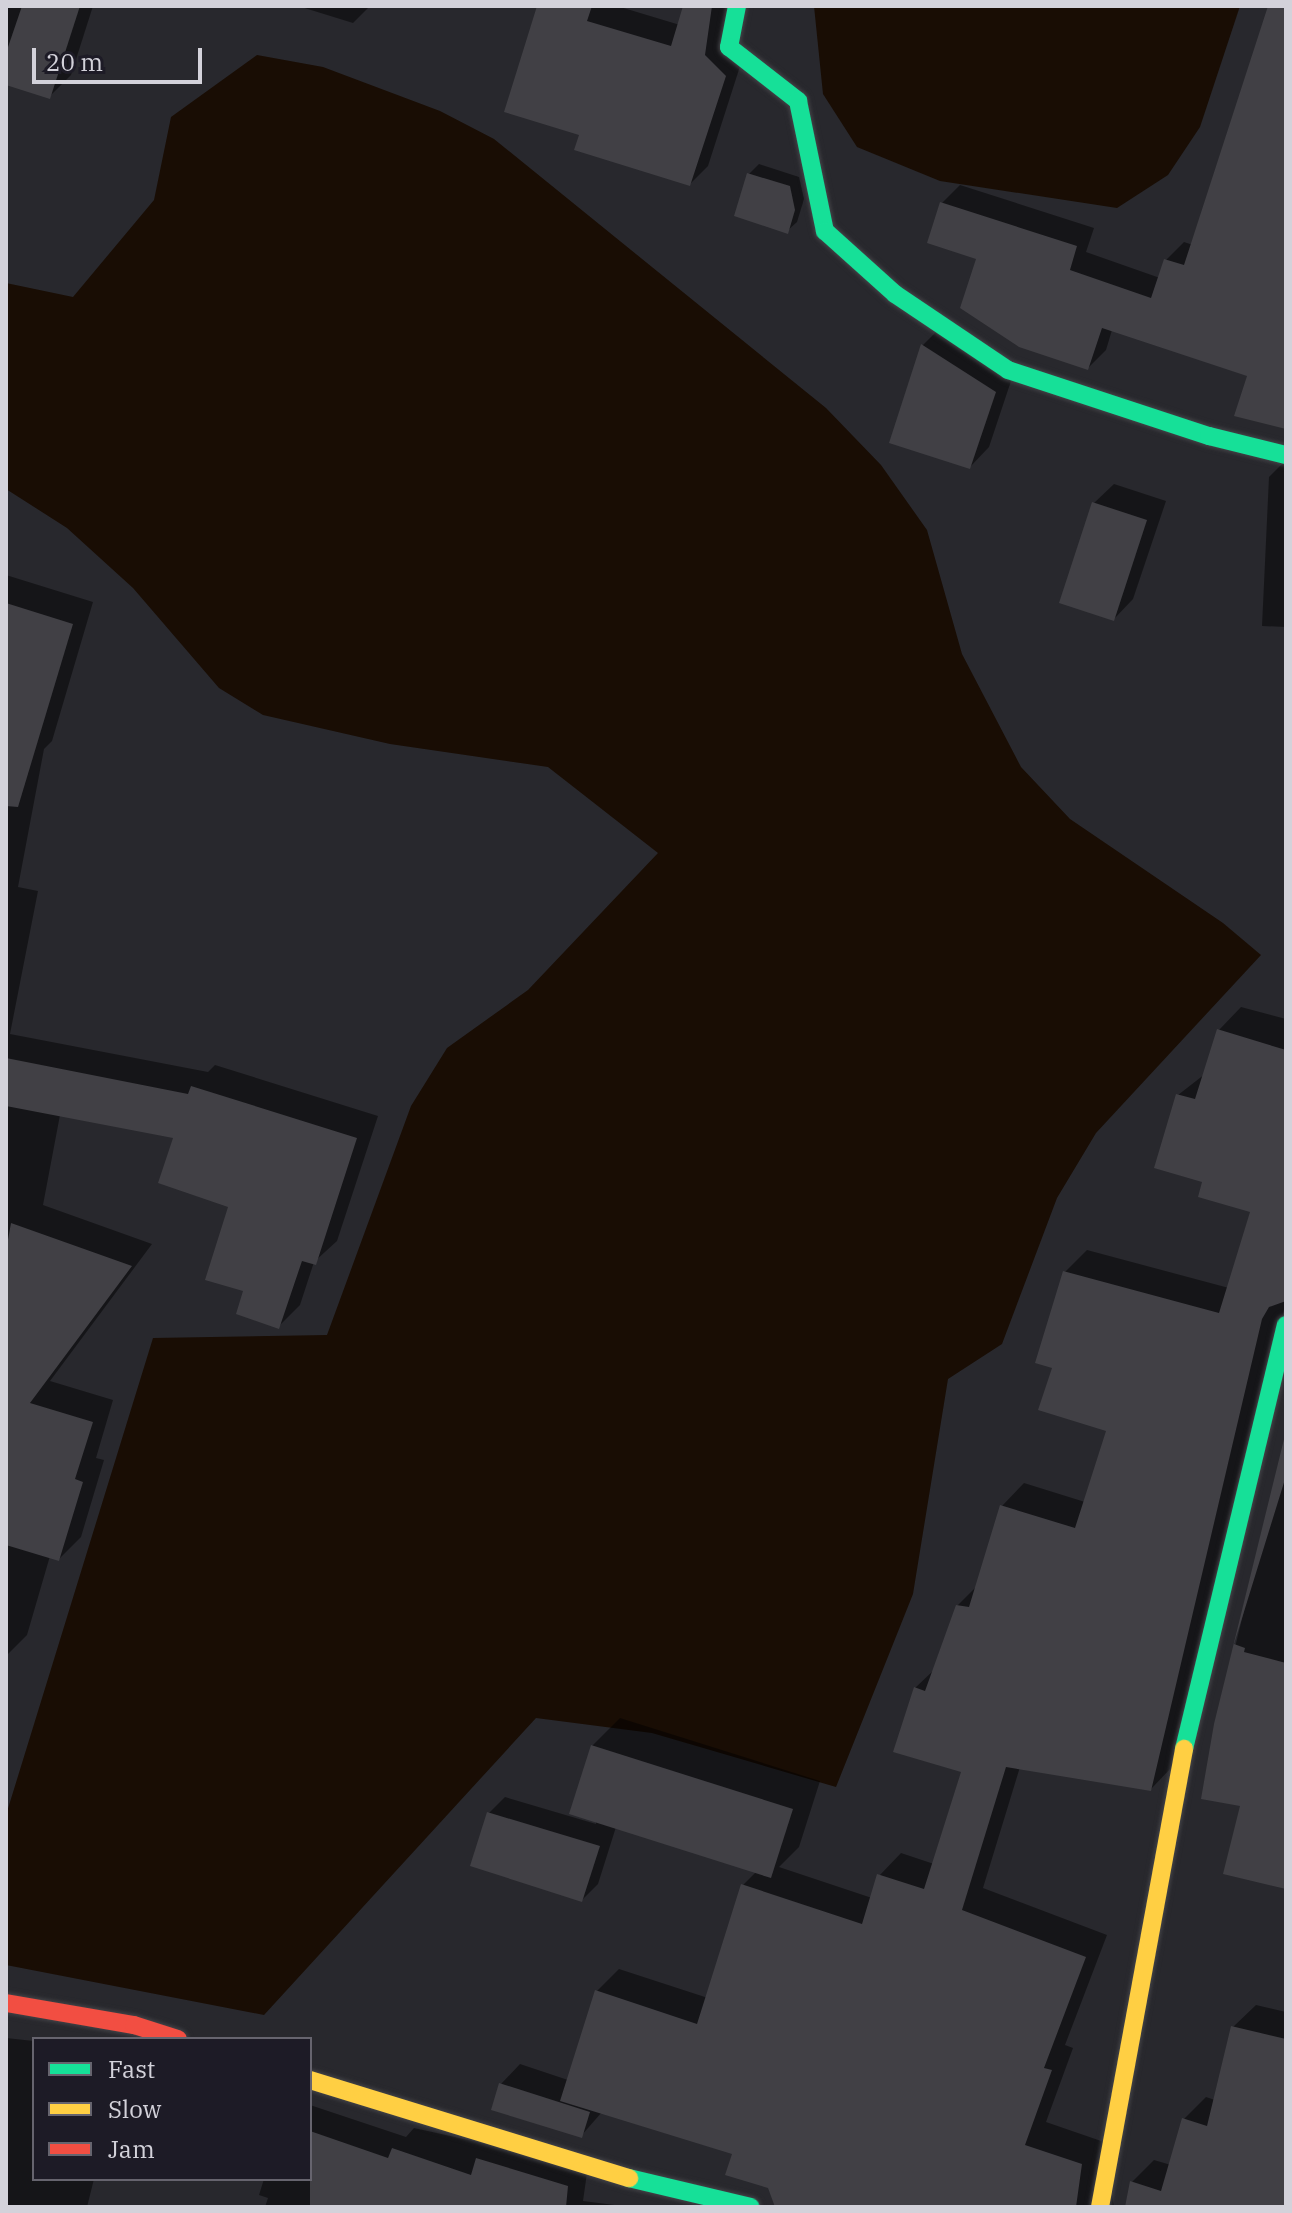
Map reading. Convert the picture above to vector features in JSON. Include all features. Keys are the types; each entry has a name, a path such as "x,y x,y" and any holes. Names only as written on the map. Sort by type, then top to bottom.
{"street":[{"path":"737,6 729,47 798,101 825,231 895,294 1008,370 1209,436 1286,455"},
{"path":"1100,2207 1190,1719 1286,1325"},
{"path":"6,2003 134,2025 172,2037"},
{"path":"312,2081 606,2172 751,2207"}],"shaded area":[{"path":"814,6 1240,6 1200,127 1168,175 1117,208 940,181 857,147 823,94"},
{"path":"257,55 323,67 440,111 494,139 826,408 881,465 927,530 962,654 1021,767 1070,819 1223,923 1261,955 1096,1133 1057,1198 1002,1344 948,1379 913,1594 836,1787 652,1733 536,1718 264,2015 6,1965 6,1815 153,1338 327,1335 411,1106 447,1048 528,990 658,853 548,767 390,744 263,715 219,688 133,588 67,528 6,489 6,283 73,297 154,200 171,117"}],"building":[{"path":"22,6 80,6 50,99 6,85 6,53"},
{"path":"537,6 592,6 587,21 671,46 683,6 712,6 705,55 726,76 690,186 574,150 579,135 504,112"},
{"path":"1268,6 1286,6 1286,429 1234,416 1247,376 1102,328 1088,370 1019,347 960,308 976,259 927,243 940,202 1077,246 1070,270 1151,298 1164,259 1184,265"},
{"path":"747,173 790,186 795,210 788,234 734,216"},
{"path":"921,344 996,392 970,469 889,443"},
{"path":"1092,502 1147,520 1114,621 1059,603"},
{"path":"6,603 73,624 18,807 6,806"},
{"path":"1217,1029 1286,1050 1286,1301 1269,1307 1262,1319 1151,1791 1006,1767 962,1910 1086,1957 1044,2068 1052,2070 1025,2145 1082,2164 1076,2207 775,2207 768,2188 725,2175 732,2154 560,2101 595,1990 697,2024 741,1884 862,1924 877,1874 924,1889 961,1772 893,1752 914,1687 925,1691 956,1605 969,1607 1000,1505 1075,1528 1106,1431 1038,1410 1052,1368 1035,1363 1063,1271 1219,1313 1250,1212 1198,1197 1202,1182 1154,1168 1176,1094 1195,1099"},
{"path":"6,1058 188,1094 191,1086 357,1138 316,1265 302,1261 279,1329 236,1314 243,1291 205,1280 228,1207 158,1183 173,1138 6,1106"},
{"path":"11,1223 132,1266 30,1403 93,1422 75,1479 83,1482 59,1561 6,1545 6,1251"},
{"path":"1286,1431 1286,1476 1234,1644 1245,1648 1244,1652 1286,1663 1286,1889 1223,1874 1240,1806 1201,1799 1214,1724"},
{"path":"591,1745 793,1809 771,1878 569,1814"},
{"path":"487,1812 600,1846 582,1902 470,1866"},
{"path":"1231,2026 1286,2039 1286,2207 1125,2207 1130,2181 1161,2191 1182,2118 1207,2126"},
{"path":"499,2083 590,2112 582,2138 491,2110"},
{"path":"312,2132 388,2158 392,2148 471,2175 476,2158 568,2186 566,2207 310,2207"}],"traffic: fast":[{"path":"737,6 729,47 798,101 825,231 895,294 1008,370 1209,436 1286,455"},
{"path":"1184,1749 1286,1325"},
{"path":"629,2178 751,2207"}],"traffic: slow":[{"path":"1100,2207 1184,1749"},
{"path":"312,2081 629,2178"}],"traffic: jam":[{"path":"6,2003 134,2025 172,2037"}]}
